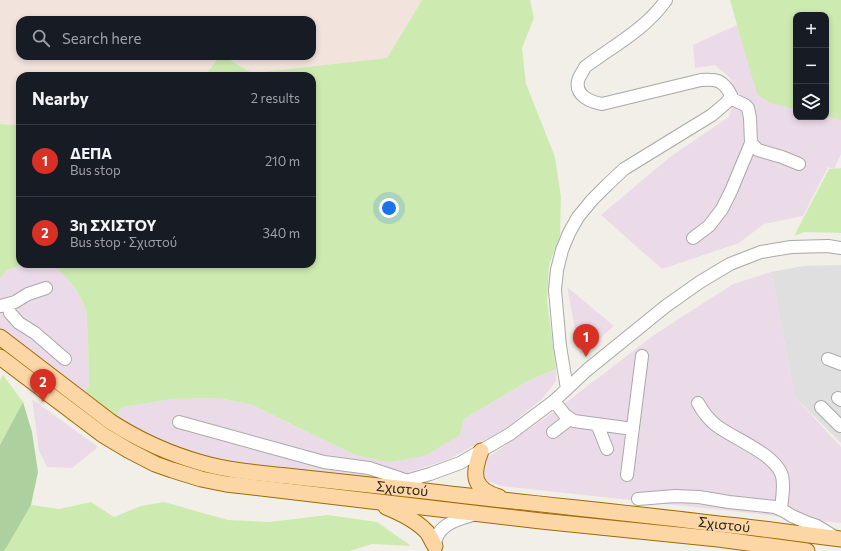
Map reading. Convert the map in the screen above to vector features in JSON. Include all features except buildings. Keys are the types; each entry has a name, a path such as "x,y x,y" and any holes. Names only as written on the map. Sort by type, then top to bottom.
{"main road":[{"name":"Σχιστού","path":"0,337 111,422 130,433 179,456 228,469 720,524 840,539"},
{"name":"Σχιστού","path":"0,357 102,435 155,464 202,479 226,484 479,514 718,539 807,551"},
{"path":"481,451 477,461 475,474 478,484 483,490 494,496 511,501"},
{"path":"375,501 413,520 428,532 435,548"}],"street":[{"path":"567,389 560,346 555,290 556,270 569,233 592,200 624,169 712,115 726,103 731,95 725,85 720,81 701,80 602,104 592,103 583,97 577,87 578,80 586,67 645,24 666,0"},
{"path":"694,238 709,226 722,209 751,143 748,108 730,98"},
{"path":"751,143 758,150 799,164"},
{"path":"376,486 406,481 460,463 510,434 554,401 587,370 666,306 700,282 730,264 761,252 791,247 828,246 841,248"},
{"path":"46,288 28,294 15,302 4,305 19,323 35,333 65,359"},
{"path":"627,475 642,356"},
{"path":"828,359 841,364"},
{"path":"554,401 565,415 574,421 633,430"},
{"path":"698,403 704,414 716,425 761,452 776,464 782,474 783,489 780,509"},
{"path":"821,407 840,426 841,425"},
{"path":"553,432 570,419"},
{"path":"179,422 324,462 369,468 406,481"},
{"path":"597,424 607,449"},
{"path":"638,498 676,496 700,497 775,507 817,526 840,539"},
{"path":"435,548 438,534 445,526 458,519 479,514"}],"shaded area":[{"path":"0,0 422,0 387,58 261,72 250,72 230,60 316,60 316,16 16,16 16,60 217,60 208,72 16,72 16,125 0,124"},
{"path":"737,25 793,104 793,120 829,120 829,116 841,118 841,154 834,169 828,167 803,216 764,224 739,243 662,269 601,215 670,157 729,117 736,94 730,78 715,65 695,68 693,45"},
{"path":"841,265 841,443 795,397 771,272 803,266"},
{"path":"16,267 54,268 59,270 76,289 86,309 89,386 83,393 0,330 0,278 7,270"},
{"path":"771,272 795,397 841,447 841,523 501,486 486,480 483,469 487,458 555,411 654,335 733,284"},
{"path":"567,287 614,326 580,355"},
{"path":"556,369 556,381 542,399 505,429 449,459 404,474 370,477 319,474 225,462 181,450 148,438 116,418 122,407 173,399 218,398 250,404 355,455 460,435 464,419 528,381"},
{"path":"32,399 98,447 72,468 47,467 39,451"}],"green space":[{"path":"422,0 530,0 534,18 522,48 526,84 555,157 561,197 560,235 549,265 547,301 556,369 528,381 464,419 460,435 424,456 389,462 355,455 250,404 218,398 173,399 122,407 116,418 83,393 89,386 86,309 76,289 59,270 54,268 316,268 316,72 261,72 387,58"},
{"path":"730,0 841,0 841,120 829,117 829,12 793,12 793,108 770,103 757,94"},
{"path":"217,60 230,60 250,72 208,72"},
{"path":"0,124 16,125 16,267 7,270 0,278"},
{"path":"841,168 841,233 805,232 794,236 829,169"},
{"path":"3,375 23,402 0,445 0,380"},
{"path":"23,402 32,432 38,472 31,505 6,548 3,551 0,551 0,445"},
{"path":"91,502 114,517 141,506 164,502 228,520 269,522 328,515 377,522 411,546 372,544 350,551 3,551 31,505 59,509"}],"place":[{"name":"ΔΕΠΑ","path":"586,357"},
{"name":"3η ΣΧΙΣΤΟΥ","path":"43,402"}]}
